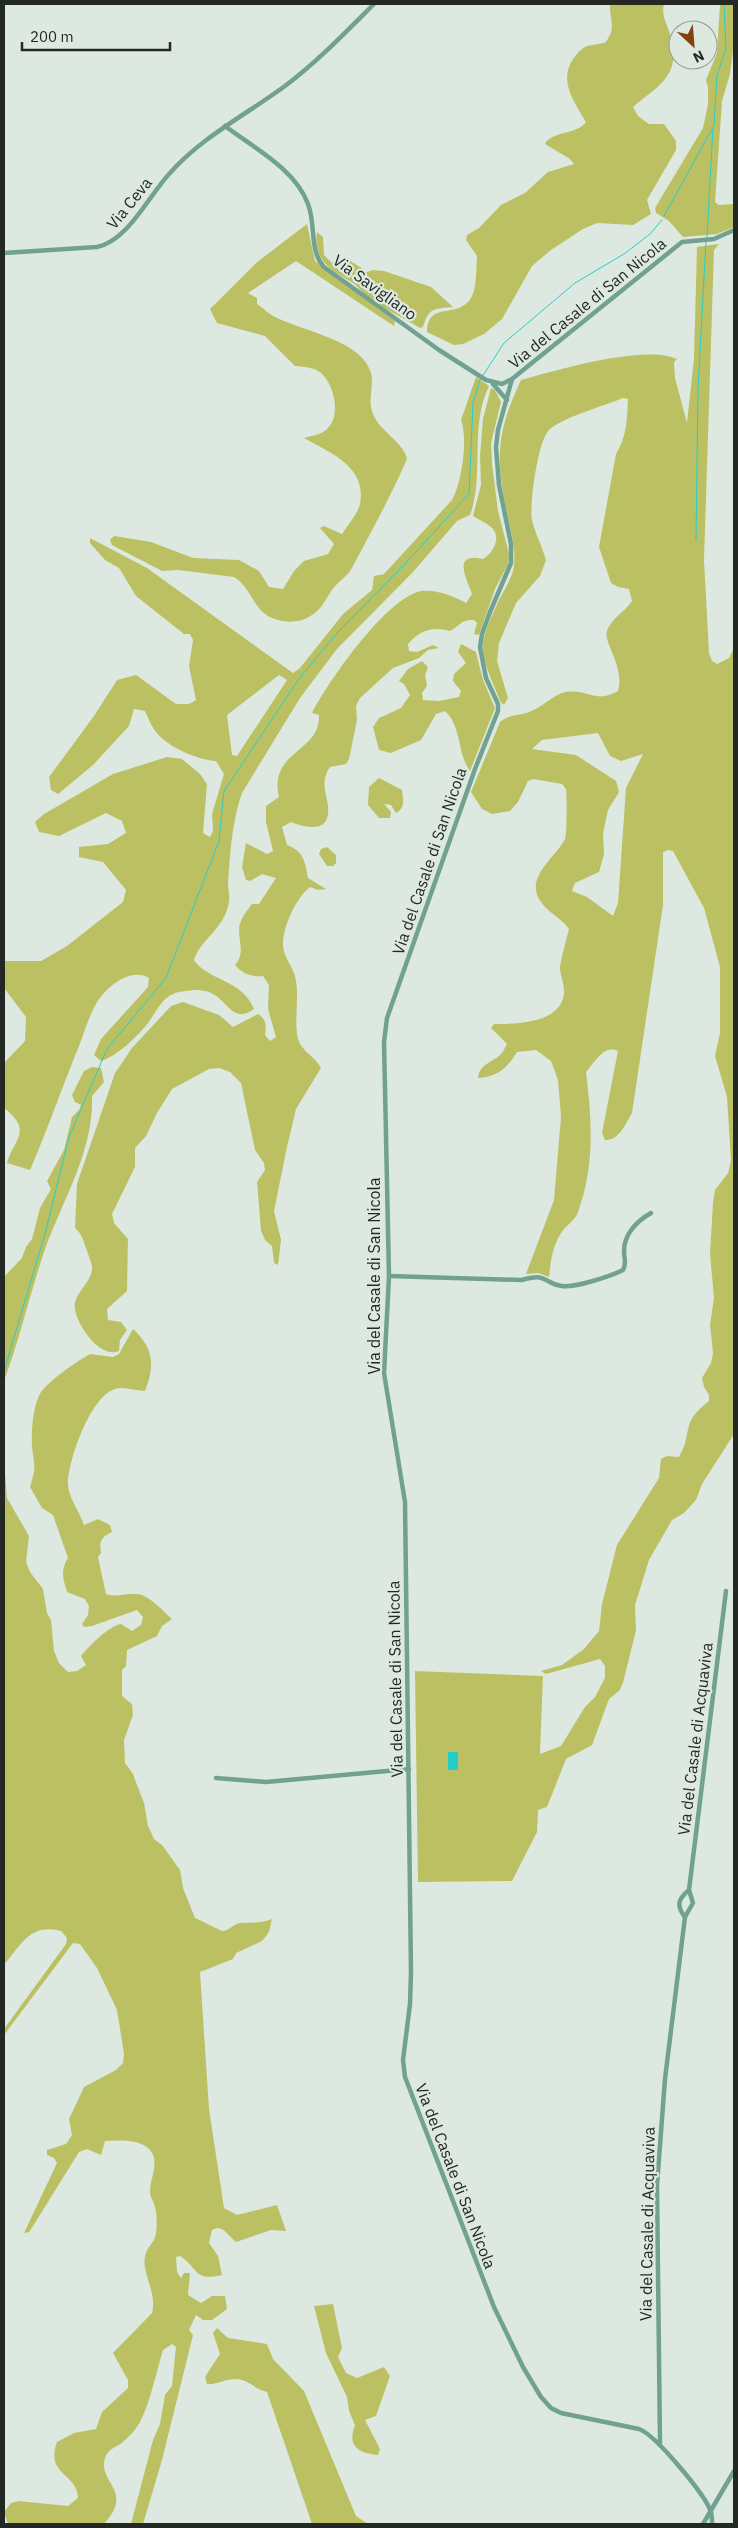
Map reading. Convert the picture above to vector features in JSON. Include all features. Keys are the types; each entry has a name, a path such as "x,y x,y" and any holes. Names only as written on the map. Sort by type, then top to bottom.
{"street":[{"name":"Via Ceva","path":"4,253 97,247 111,243 126,229 171,172 225,126 291,81 374,4"},
{"name":"Via Savigliano","path":"225,126 282,168 298,186 309,206 316,253 322,264 439,350 492,383"},
{"name":"Via del Casale di San Nicola","path":"711,2511 660,2443 651,2435 639,2429 558,2411 541,2397 523,2367 494,2307 408,2090 403,2060 411,1988 406,1502 384,1373 389,1276 384,1042 390,1008 498,708 486,678 480,647 482,634 490,612 511,563 511,544 499,486 496,447 512,379 682,242 714,239 734,230"},
{"path":"492,383 502,384 512,379"},
{"path":"492,383 507,400"},
{"path":"389,1276 522,1280 538,1277 563,1286 576,1285 623,1270 626,1264 624,1252 626,1238 640,1220 651,1213"},
{"name":"Via del Casale di Acquaviva","path":"660,2443 657,2185 665,2079 685,1917 693,1903 689,1890 726,1591"},
{"path":"216,1778 266,1782 409,1769"},
{"name":"Via del Casale di Acquaviva","path":"685,1917 679,1907 679,1901 689,1890"},
{"path":"703,2524 734,2471"},
{"path":"711,2511 712,2524"}],"green space":[{"path":"610,4 664,4 664,16 668,28 668,70 670,70 660,85 633,107 638,116 649,124 664,124 676,141 676,150 647,200 651,214 633,225 597,223 583,229 551,250 532,266 502,319 484,334 463,344 454,345 427,332 432,316 458,308 465,304 473,294 477,256 466,240 467,235 479,228 501,205 525,193 548,172 574,164 570,159 545,144 553,137 577,129 586,122 573,100 567,76 573,59 579,51 587,46 606,42 612,27"},
{"path":"720,4 734,4 734,43 730,74 722,101 715,202 719,205 734,204 734,227 717,234 683,237 669,221 656,213 655,208 703,128 708,104 706,80 710,70 718,70"},
{"path":"307,224 315,261 395,321 394,326 296,261 248,293 257,298 257,304 273,316 344,344 356,352 365,362 371,373 371,406 375,418 401,447 407,459 388,500 350,571 333,588 317,611 305,619 286,621 272,618 260,610 244,586 234,577 178,570 162,571 112,545 110,540 114,536 151,542 193,558 239,560 259,571 269,587 283,589 294,571 304,561 328,554 334,544 320,528 324,526 342,534 355,515 360,504 361,491 358,480 345,463 325,449 304,438 323,432 333,420 335,403 326,379 315,370 295,366 265,336 217,323 210,309 256,263"},
{"path":"317,232 323,237 324,255 340,271 346,271 344,257 363,269 364,273 373,270 384,271 431,287 453,307 433,310 430,312 423,327 420,328 373,301 355,284 325,264 316,242"},
{"path":"719,244 714,250 704,560 709,653 712,661 717,664 729,658 734,648 734,1434 702,1484 696,1500 684,1513 672,1520 649,1560 635,1605 636,1630 623,1683 619,1691 609,1699 592,1745 566,1759 547,1807 538,1810 537,1832 512,1881 418,1882 415,1671 543,1676 540,1754 561,1746 585,1707 595,1697 605,1678 605,1666 600,1659 546,1674 541,1671 562,1665 584,1649 599,1631 602,1604 617,1545 659,1478 661,1459 667,1456 679,1457 686,1441 690,1422 709,1401 709,1395 704,1387 702,1378 711,1363 713,1353 710,1325 714,1298 710,1254 713,1202 715,1190 728,1173 731,1161 727,1097 715,1056 720,1033 720,967 704,908 673,851 663,852 663,905 632,1113 618,1135 610,1140 605,1140 602,1133 618,1051 608,1050 600,1055 586,1072 591,1143 587,1177 578,1212 561,1233 556,1244 552,1254 549,1277 538,1273 526,1274 554,1200 561,1117 558,1080 551,1061 536,1050 517,1052 510,1063 501,1071 491,1076 478,1078 481,1069 501,1054 507,1044 491,1028 494,1024 513,1024 546,1017 561,1004 564,987 560,967 569,929 542,904 536,891 536,882 544,867 565,839 567,815 566,789 562,784 533,779 528,781 518,802 510,811 492,814 482,809 471,792 500,722 504,719 534,710 561,693 581,692 603,696 618,691 619,673 608,642 607,631 612,622 632,601 629,589 618,587 611,583 599,547 616,454 626,427 628,399 623,398 555,425 545,436 535,473 531,512 533,525 546,560 540,576 516,603 499,643 497,661 508,698 504,705 500,701 486,665 483,643 487,626 510,579 514,565 513,545 503,493 500,460 503,430 513,398 521,380 600,360 623,356 663,355 677,359 674,362 675,378 687,423 694,358 697,247","holes":["598,733 610,756 621,761 643,754 626,788 618,903 613,916 587,897 572,891 575,883 599,872 604,854 603,833 608,810 619,792 616,781 576,755 532,749 542,740"]},
{"path":"476,377 489,386 480,418 476,484 470,515 457,521 413,572 337,649 300,698 242,793 232,837 228,883 229,900 226,912 223,920 202,945 194,960 207,972 242,992 249,999 254,1009 247,1013 236,1013 213,994 201,990 173,994 165,1000 133,1040 114,1055 101,1061 94,1055 101,1039 148,987 149,978 142,975 134,975 119,980 106,991 93,1009 30,1170 7,1163 17,1142 20,1129 13,1116 4,1108 4,1063 25,1041 26,1017 4,988 4,961 41,961 67,946 123,902 126,890 103,862 79,857 79,847 108,844 126,833 122,821 106,813 59,836 39,832 35,822 44,814 113,774 167,757 182,759 200,774 207,784 203,833 210,837 213,831 212,814 224,774 216,761 200,758 175,748 161,738 154,730 145,711 134,709 129,726 93,765 58,794 51,790 49,777 94,716 117,680 136,675 176,704 189,704 196,700 189,666 193,640 190,634 184,634 136,596 119,568 105,560 90,543 90,538 147,568 293,673 300,668 343,614 372,590 374,576 384,574 452,500 459,483 463,460 464,438 461,420","holes":["279,675 287,680 237,756 232,755 227,715"]},
{"path":"491,388 495,390 501,402 491,443 492,464 498,511 509,554 508,564 495,589 479,635 474,634 477,623 474,620 470,620 464,621 450,631 432,629 417,635 408,644 409,651 417,652 433,645 439,648 428,650 419,658 393,668 360,698 356,706 357,720 349,759 346,764 330,767 325,779 328,808 326,820 323,824 313,827 291,822 282,827 287,845 297,850 303,858 308,878 326,889 318,890 310,887 295,905 285,929 284,950 296,981 296,1025 298,1039 300,1044 321,1068 296,1109 287,1147 274,1211 281,1240 278,1265 274,1263 272,1246 265,1240 261,1231 257,1182 265,1170 264,1163 255,1150 241,1083 230,1072 219,1068 209,1069 172,1089 157,1113 146,1136 135,1148 135,1167 112,1214 114,1223 128,1239 127,1291 107,1309 108,1320 121,1322 127,1330 120,1340 119,1351 105,1350 91,1340 85,1332 75,1310 77,1298 89,1278 92,1267 82,1237 75,1228 77,1184 115,1073 132,1048 171,1006 183,1002 219,1015 233,1027 258,1014 266,1026 265,1035 270,1041 276,1037 268,1009 269,985 263,976 248,974 241,971 235,965 241,952 239,926 242,919 252,904 259,904 276,878 262,874 250,881 246,880 242,867 246,843 267,854 273,851 266,822 266,806 279,797 278,782 281,770 287,761 312,737 317,727 319,715 312,713 344,663 375,625 391,609 407,597 421,591 444,594 466,603 472,594 465,574 464,563 467,559 483,559 493,550 496,541 493,529 473,516 481,485 480,455 483,419"},
{"path":"461,644 476,652 483,680 495,708 470,771 463,756 457,732 445,711 436,714 421,740 391,753 379,750 373,727 379,718 401,708 410,695 404,684 399,681 408,669 422,661 428,667 425,675 427,686 422,693 423,700 439,701 459,697 461,691 453,681 454,674 466,663 458,652"},
{"path":"379,778 402,790 403,803 399,811 396,813 391,805 384,804 391,812 390,818 379,818 368,805 369,787"},
{"path":"327,847 336,855 336,863 333,866 327,866 319,854 321,849"},
{"path":"92,1067 101,1068 104,1082 92,1096 88,1136 83,1155 45,1249 4,1381 4,1277 22,1258 26,1247 32,1239 40,1208 51,1189 47,1181 64,1150 72,1117 81,1105 75,1102 72,1095 84,1071"},
{"path":"133,1329 145,1343 151,1358 150,1373 145,1391 115,1389 106,1394 97,1404 82,1430 72,1459 68,1487 84,1525 98,1519 110,1525 112,1532 102,1540 100,1545 101,1553 98,1557 106,1594 114,1596 141,1595 156,1604 172,1619 162,1626 157,1636 127,1650 126,1666 122,1670 122,1696 132,1704 133,1715 124,1740 125,1763 133,1774 144,1803 148,1826 154,1839 162,1845 180,1870 183,1888 195,1918 222,1931 240,1923 272,1919 269,1932 262,1941 236,1953 233,1959 200,1972 209,2109 224,2208 237,2215 277,2205 286,2231 271,2230 236,2242 222,2229 212,2230 209,2243 218,2256 222,2275 206,2277 197,2272 180,2256 176,2257 177,2272 181,2278 184,2273 190,2273 188,2295 201,2303 212,2296 225,2296 227,2309 212,2320 203,2320 196,2315 189,2330 193,2335 162,2460 143,2524 131,2524 153,2440 160,2424 165,2395 172,2386 176,2347 172,2344 163,2350 151,2395 140,2423 129,2437 111,2450 105,2458 104,2467 116,2495 116,2503 113,2512 104,2524 8,2524 4,2512 11,2503 19,2501 68,2506 78,2498 73,2483 58,2468 55,2461 54,2453 57,2442 74,2433 96,2429 102,2412 128,2388 128,2380 113,2353 152,2313 153,2305 153,2297 144,2260 155,2236 157,2220 150,2192 154,2171 154,2158 147,2147 133,2142 118,2140 105,2141 101,2155 87,2149 79,2152 29,2232 24,2233 57,2163 54,2158 47,2155 47,2150 66,2144 72,2135 69,2119 84,2087 116,2070 123,2063 124,2054 117,2010 97,1968 80,1944 73,1943 4,2035 4,2029 66,1944 67,1938 61,1931 50,1929 34,1933 21,1943 4,1965 4,1460 7,1498 29,1536 26,1562 30,1572 43,1589 47,1613 51,1620 54,1651 59,1663 68,1672 77,1671 86,1665 81,1656 111,1628 121,1624 132,1631 141,1625 143,1617 137,1610 92,1626 84,1627 82,1624 88,1615 89,1606 85,1599 67,1592 63,1571 68,1558 53,1515 42,1508 30,1487 34,1469 32,1446 33,1418 38,1397 51,1382 90,1354 113,1357 119,1354"},
{"path":"333,2304 342,2348 338,2357 346,2373 357,2378 384,2367 390,2376 376,2416 365,2420 380,2449 378,2455 360,2450 353,2443 352,2438 355,2425 349,2411 347,2397 326,2353 314,2306"},
{"path":"217,2328 228,2338 267,2344 273,2359 304,2391 356,2516 368,2524 312,2524 267,2392 238,2379 207,2384 205,2377 220,2354 213,2333"}],"water":[{"path":"448,1752 458,1752 458,1770 448,1770"}],"waterway":[{"path":"714,125 717,75 726,49 724,4"},
{"path":"707,237 713,127"},
{"path":"664,216 712,129"},
{"path":"4,1371 45,1234 69,1137 107,1049 166,978 219,841 224,791 298,680 337,633 404,565 469,494 473,403 480,380 504,343 575,283 624,254 650,234 662,220"},
{"path":"696,540 698,388 706,241"}]}
